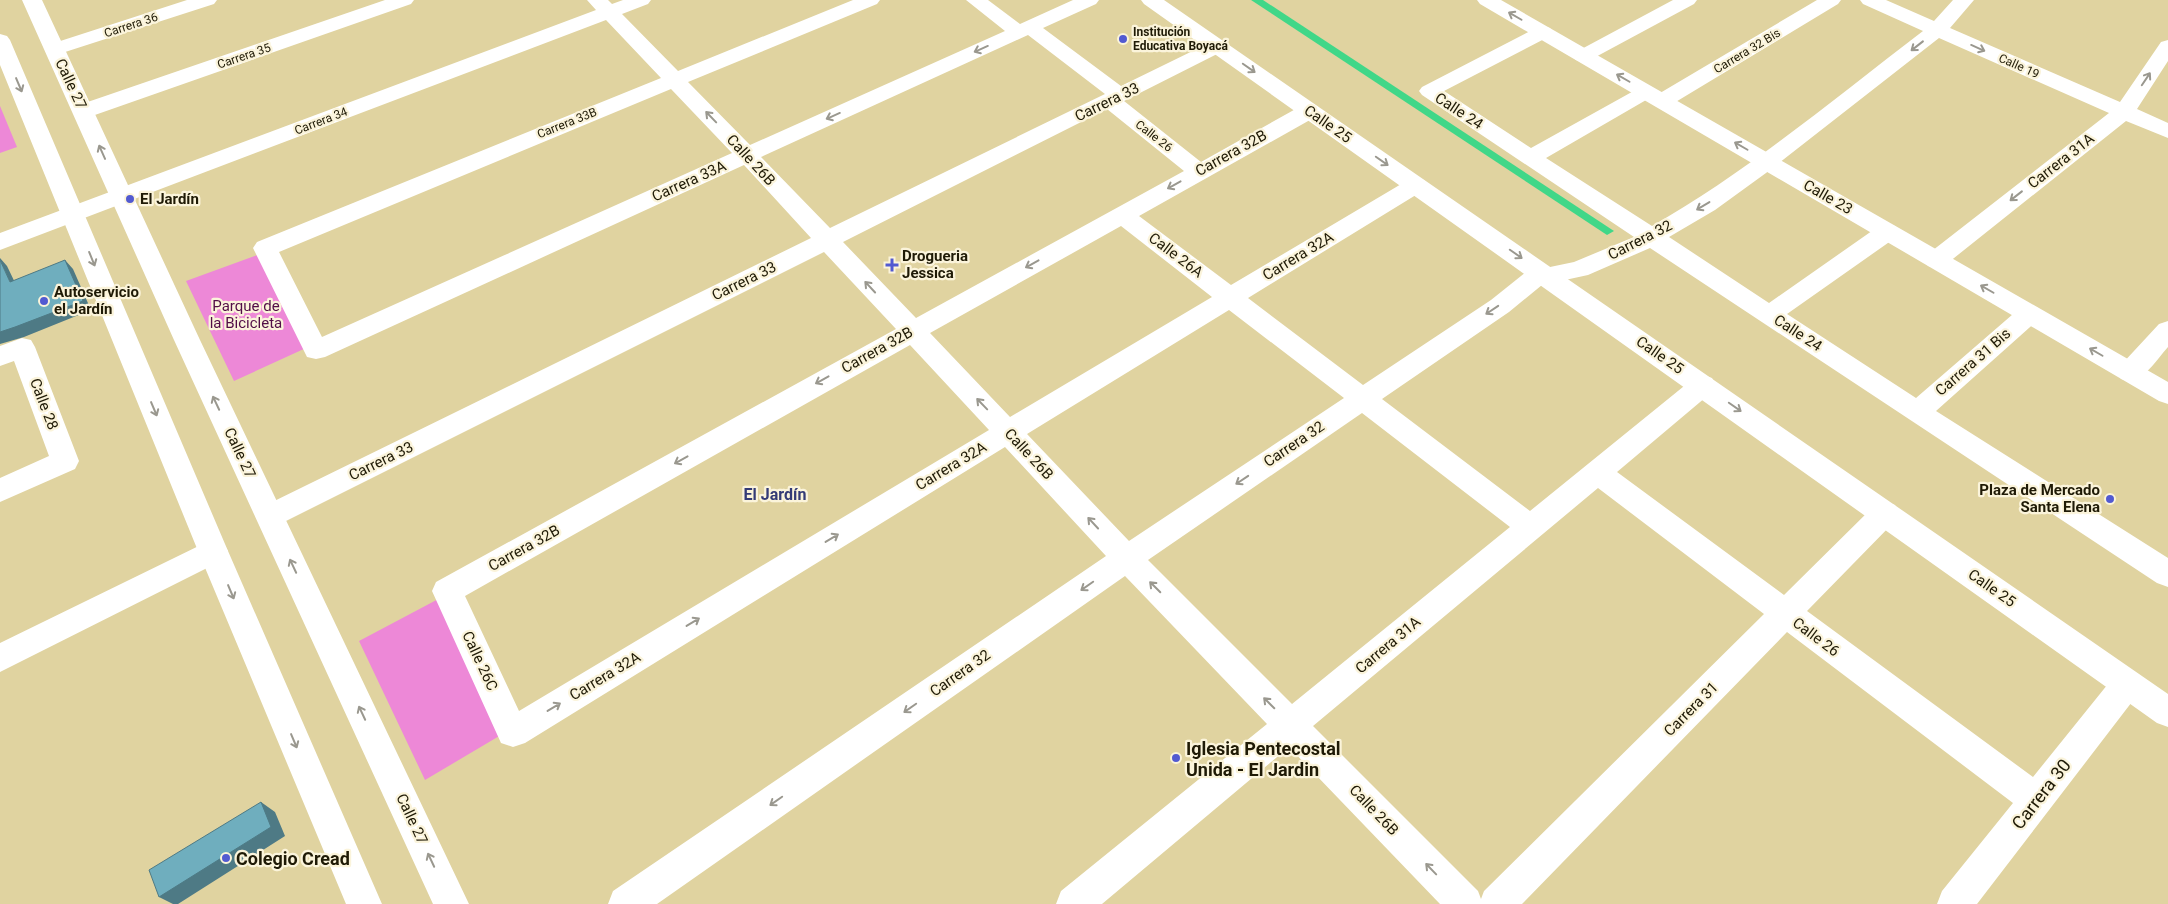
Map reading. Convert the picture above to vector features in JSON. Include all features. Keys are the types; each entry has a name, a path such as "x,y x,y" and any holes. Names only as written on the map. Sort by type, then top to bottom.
{"street":[{"name":"Calle 27","path":"32,0 187,340 451,904"},
{"name":"Carrera 36","path":"55,49 207,0"},
{"name":"Carrera 35","path":"84,111 404,0"},
{"name":"Carrera 34","path":"0,242 123,196 603,6 641,0"},
{"name":"Calle 26","path":"976,0 1024,29 1114,98 1199,171"},
{"name":"Carrera 33A","path":"316,350 1089,0"},
{"name":"Calle 25","path":"1152,0 2168,712"},
{"name":"Calle 23","path":"1487,0 2168,394"},
{"name":"Carrera 32 Bis","path":"1530,158 1654,96 1831,0"},
{"name":"Calle 19","path":"1870,0 2168,131"},
{"name":"Carrera 32","path":"626,904 1127,558 1500,306 1536,278 1579,269 1603,259 1645,240 1707,204 1767,162 1937,30 1964,0"},
{"path":"1583,56 1680,1"},
{"name":"Carrera 33B","path":"316,350 265,248 857,2"},
{"name":"Calle 26B","path":"603,6 747,155 1127,558 1466,904"},
{"name":"Calle 24","path":"1543,32 1428,90 1530,158 1645,240 1769,315 2168,574"},
{"path":"0,40 213,551 364,904"},
{"name":"Carrera 33","path":"270,516 1218,46"},
{"name":"Carrera 31A","path":"1936,260 2124,112 2168,46"},
{"name":"Carrera 32B","path":"447,591 1309,110"},
{"name":"Carrera 32A","path":"513,732 1416,185"},
{"name":"Calle 26A","path":"1121,214 1231,296 1531,527"},
{"path":"1769,315 1887,232"},
{"name":"Carrera 31 Bis","path":"1917,412 2029,314"},
{"path":"2130,372 2168,330"},
{"name":"Calle 28","path":"0,491 65,461 11,351"},
{"name":"Carrera 31A","path":"1074,904 1703,385"},
{"name":"Calle 26","path":"1597,472 2036,800"},
{"name":"Carrera 31","path":"1497,904 1885,513"},
{"path":"0,658 213,551"},
{"name":"Calle 26C","path":"447,591 513,732"},
{"name":"Carrera 30","path":"1955,904 2127,684"}],"green space":[{"path":"0,106 17,147 0,153"},
{"name":"Parque de la Bicicleta","path":"260,254 306,348 234,381 186,281"},
{"path":"444,596 506,732 425,780 359,641"}],"shaded area":[{"path":"1251,0 1263,0 1614,231 1607,235"}],"building":[{"name":"Autoservicio el Jardín","path":"0,260 10,282 65,260 83,301 0,332"},
{"path":"261,802 271,827 159,897 149,870"}],"place":[{"name":"Institución Educativa Boyacá","path":"1123,39"},
{"name":"El Jardín","path":"130,199"},
{"name":"Drogueria Jessica","path":"892,265"},
{"name":"Autoservicio el Jardín","path":"44,301"},
{"name":"Plaza de Mercado Santa Elena","path":"2110,499"},
{"name":"Iglesia Pentecostal Unida - El Jardin","path":"1176,758"},
{"name":"Colegio Cread","path":"226,858"}],"district":[{"name":"El Jardín","path":"775,494"}]}
